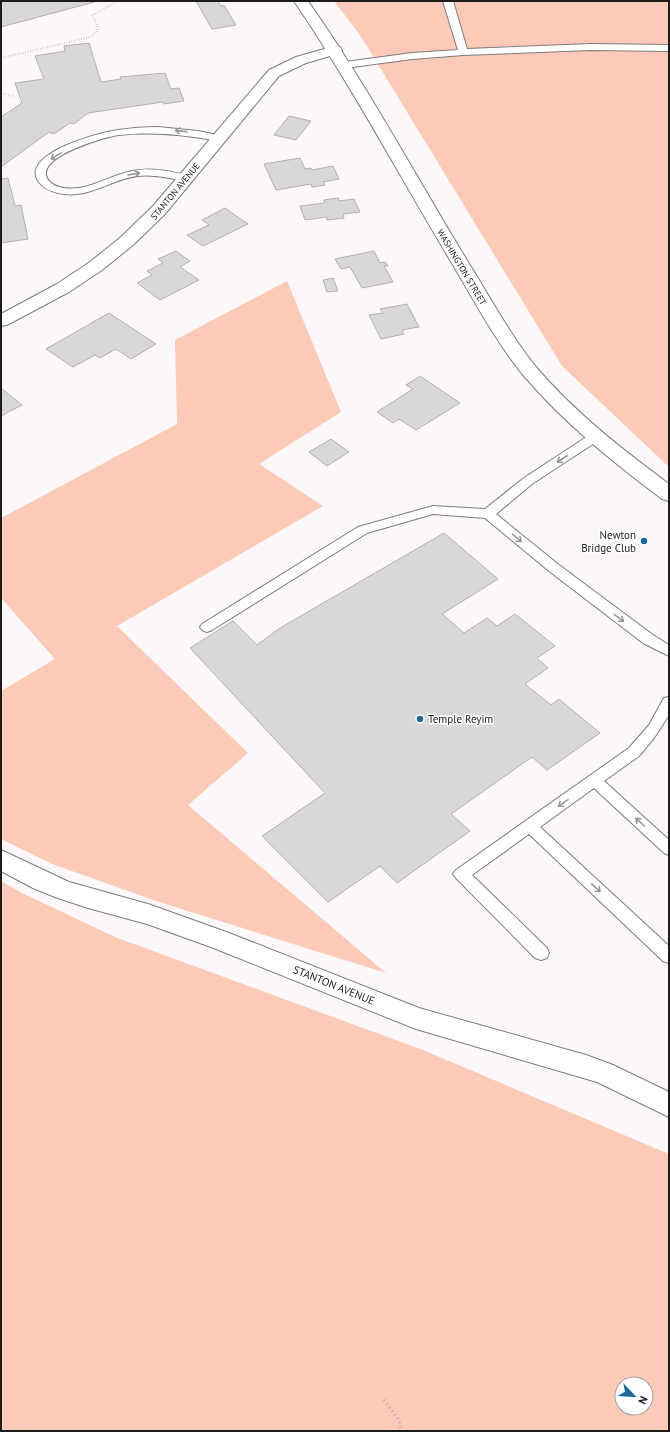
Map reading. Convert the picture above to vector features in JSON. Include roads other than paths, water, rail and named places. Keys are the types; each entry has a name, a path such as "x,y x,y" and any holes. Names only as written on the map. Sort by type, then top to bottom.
{"street":[{"name":"WASHINGTON STREET","path":"301,1 345,65 452,251 509,343 531,372 595,437 669,494"},
{"name":"STANTON AVENUE","path":"1,321 63,288 114,253 150,220 274,74 301,60 335,50"},
{"name":"STANTON AVENUE","path":"1,860 41,881 63,890 148,914 220,940 416,1018 604,1073 669,1105"}],"lane":[{"path":"448,1 463,52"},
{"path":"345,65 412,56 463,52 591,47 669,48"},
{"path":"185,178 158,173 139,173 120,177 93,189 75,192 56,190 49,186 43,182 41,171 43,165 68,148 109,134 127,131 164,129 190,132 219,138"},
{"path":"488,514 528,481 595,437"},
{"path":"207,627 363,530 433,510 488,514 554,568 648,639 669,650"},
{"path":"541,953 462,874 620,763 646,740 656,726 669,702"},
{"path":"595,781 669,849"},
{"path":"530,826 669,956"}],"place":[{"name":"Newton Bridge Club","path":"644,541"},
{"name":"Temple Reyim","path":"420,719"}]}
